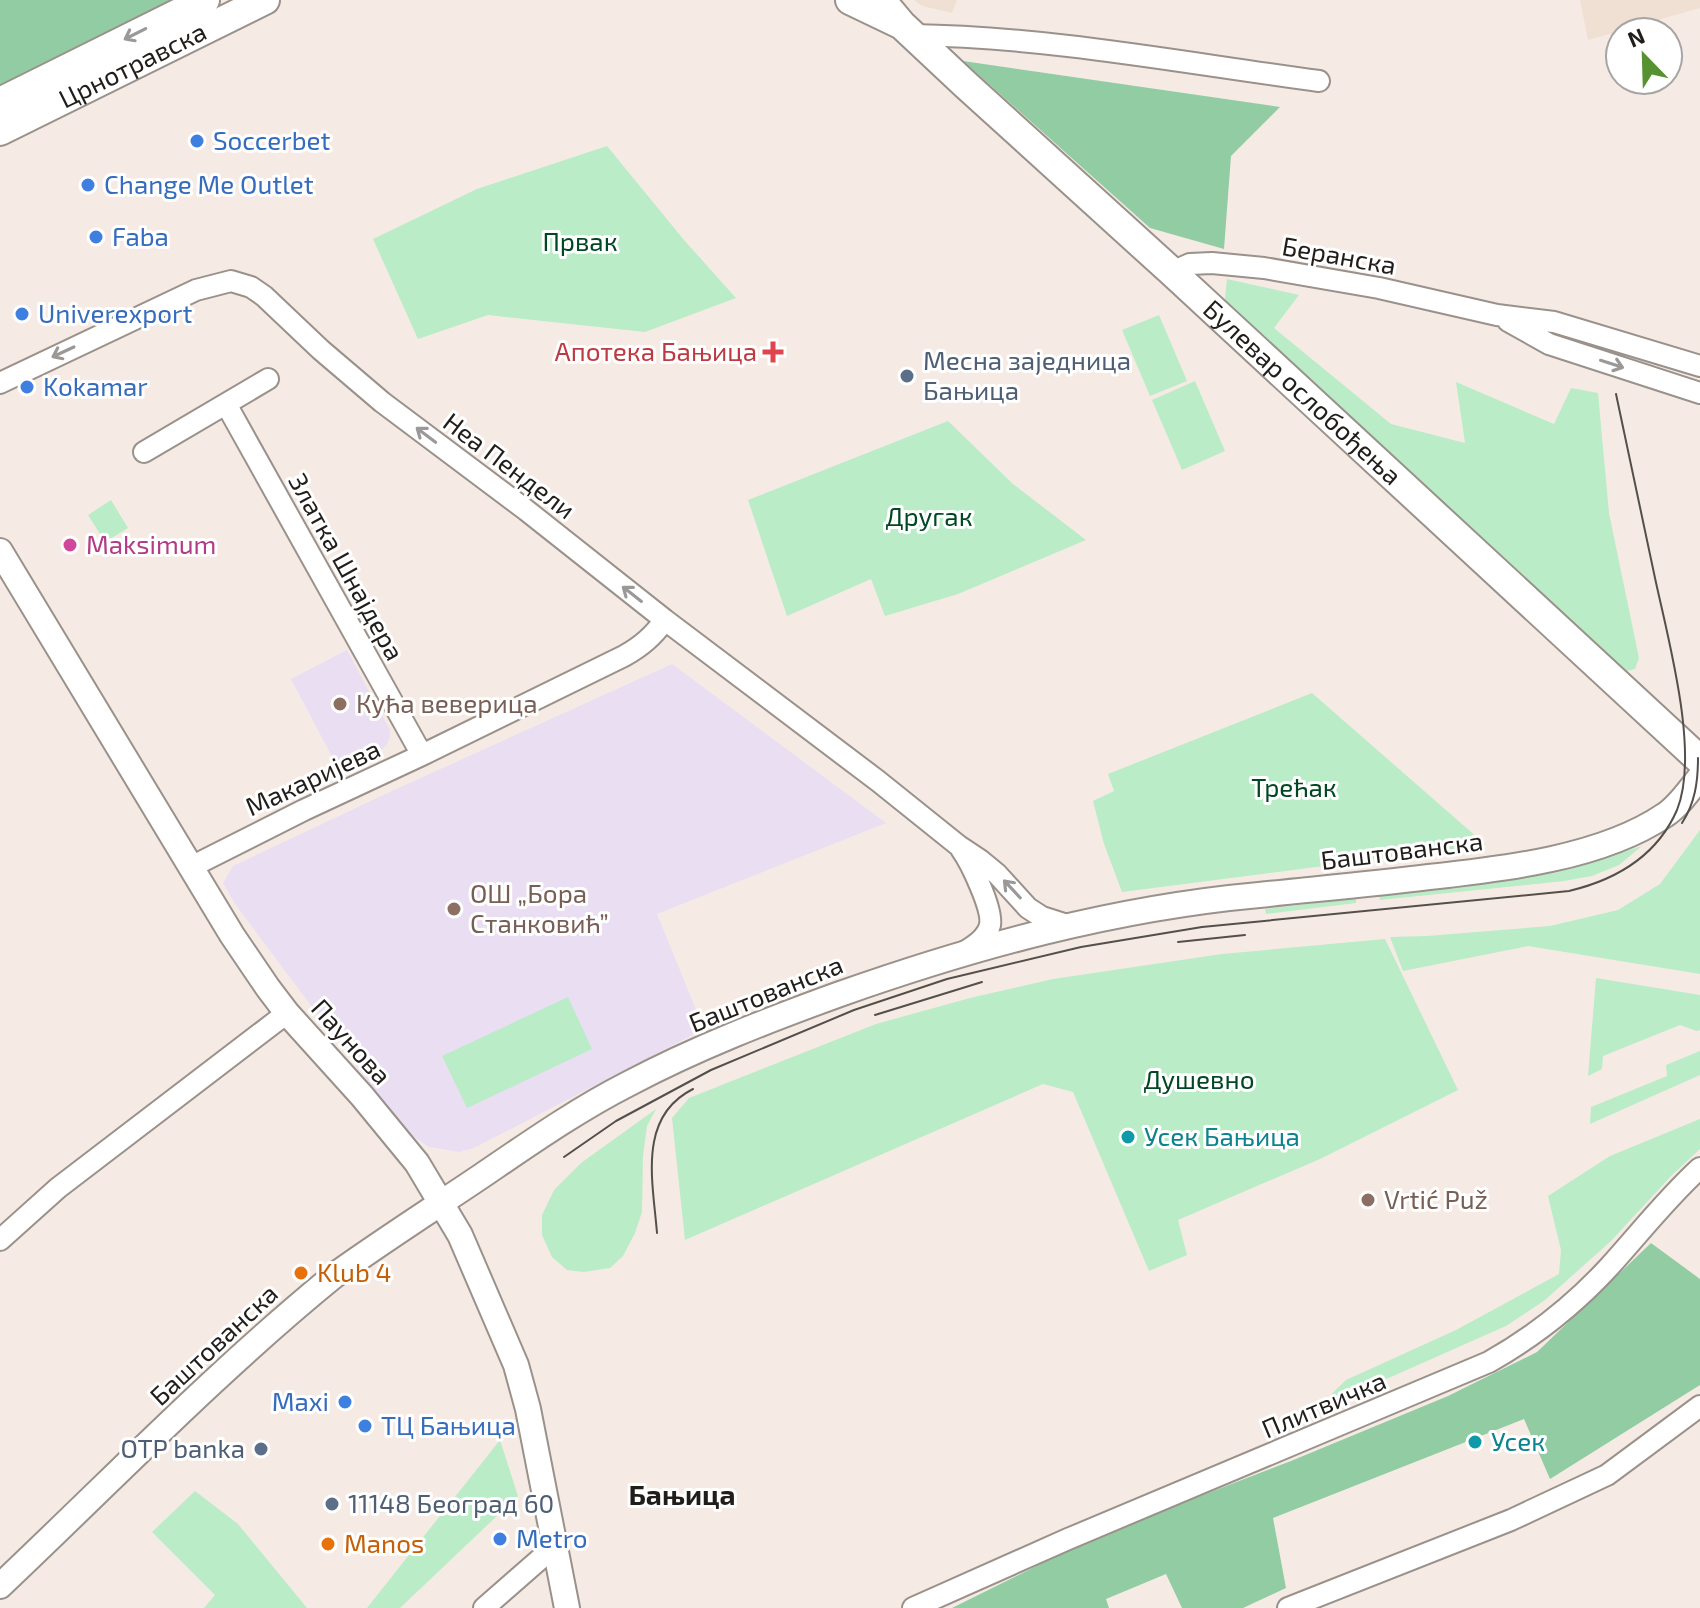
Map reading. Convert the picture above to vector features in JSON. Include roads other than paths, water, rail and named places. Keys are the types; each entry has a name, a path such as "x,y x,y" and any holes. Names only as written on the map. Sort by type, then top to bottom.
{"main road":[{"name":"Црнотравска","path":"0,102 205,0"},
{"name":"Црнотравска","path":"0,131 265,0"},
{"name":"Булевар ослобођења","path":"850,0 907,30"},
{"name":"Булевар ослобођења","path":"881,0 907,30 1700,760"}],"street":[{"path":"907,30 1095,49 1319,81"},
{"name":"Беранска","path":"1172,272 1198,263 1264,268 1379,288 1497,315 1554,322 1700,366"},
{"name":"Неа Пендели","path":"0,383 196,290 231,281 243,284 264,296 382,402 997,874 1028,908 1042,917 1067,925"},
{"name":"Беранска","path":"1497,315 1549,344 1700,393"},
{"path":"144,452 268,379"},
{"name":"Златка Шнајдера","path":"226,404 422,755"},
{"name":"Паунова","path":"0,551 232,935 287,1013 417,1163 470,1255 516,1365 528,1409 567,1608"},
{"name":"Макаријева","path":"191,867 640,647 665,620"},
{"name":"Баштованска","path":"0,1586 307,1298 357,1259 441,1202 571,1116 630,1082 785,1014 887,977 1067,925 1243,896 1463,873 1540,861 1606,843 1652,823 1676,807 1700,777"},
{"name":"Неа Пендели","path":"958,955 978,942 990,923 979,887 959,846"},
{"path":"0,1240 58,1188 287,1013"},
{"name":"Плитвичка","path":"913,1608 1068,1539 1489,1362 1524,1342 1562,1313 1700,1168"},
{"path":"1288,1608 1511,1520 1595,1481 1621,1466 1700,1406"},
{"path":"484,1608 555,1546"}],"tram line":[{"path":"564,1157 616,1121 711,1070 854,1010 947,979 1081,947 1202,927 1569,891 1602,880 1633,864 1658,841 1677,810 1683,786 1684,728 1674,663 1616,394"},
{"path":"1682,823 1695,792 1698,758"},
{"path":"1178,942 1245,935"},
{"path":"875,1015 982,982"},
{"path":"657,1233 652,1172 656,1133 663,1116 675,1101 693,1089"}],"place":[{"name":"Soccerbet","path":"197,141"},
{"name":"Change Me Outlet","path":"88,185"},
{"name":"Faba","path":"96,237"},
{"name":"Univerexport","path":"22,314"},
{"name":"Апотека Бањица","path":"773,352"},
{"name":"Месна заједница Бањица","path":"907,376"},
{"name":"Kokamar","path":"27,387"},
{"name":"Maksimum","path":"70,545"},
{"name":"Кућа веверица","path":"340,704"},
{"name":"ОШ „Бора Станковић”","path":"454,909"},
{"name":"Усек Бањица","path":"1128,1137"},
{"name":"Vrtić Puž","path":"1368,1200"},
{"name":"Klub 4","path":"301,1273"},
{"name":"Maxi","path":"345,1402"},
{"name":"ТЦ Бањица","path":"365,1426"},
{"name":"Усек","path":"1475,1442"},
{"name":"OTP banka","path":"261,1449"},
{"name":"11148 Београд 60","path":"332,1504"},
{"name":"Metro","path":"500,1539"},
{"name":"Manos","path":"328,1544"}],"district":[{"name":"Бањица","path":"682,1495"}],"park label":[{"name":"Првак","path":"580,242"},
{"name":"Другак","path":"929,517"},
{"name":"Трећак","path":"1294,788"},
{"name":"Душевно","path":"1199,1080"}]}
